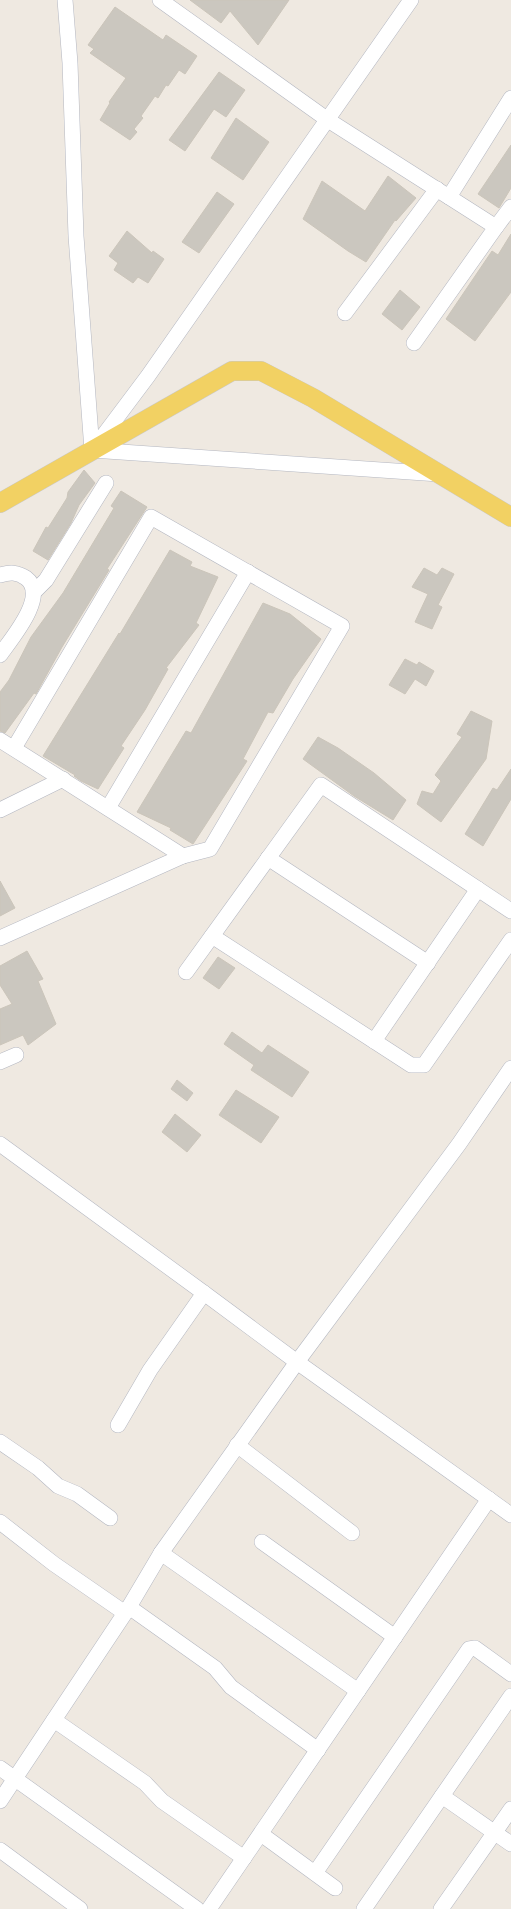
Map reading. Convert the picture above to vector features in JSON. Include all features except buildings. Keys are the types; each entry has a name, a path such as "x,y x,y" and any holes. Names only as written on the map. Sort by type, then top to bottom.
{"main road":[{"path":"0,503 232,370 261,371 313,398 511,517"}],"street":[{"path":"65,0 70,63 76,236 92,450"},
{"path":"92,450 152,370 411,0"},
{"path":"165,1 328,120 496,227"},
{"path":"345,313 443,193 511,98"},
{"path":"414,343 511,207"},
{"path":"92,450 440,474"},
{"path":"35,591 46,580 106,483"},
{"path":"0,938 183,856 210,850 342,626 151,516 14,748"},
{"path":"0,576 10,572 22,575 32,582 35,591 33,602 19,628 0,655"},
{"path":"108,808 248,572"},
{"path":"0,740 183,856"},
{"path":"0,810 63,780"},
{"path":"186,972 321,785 511,911"},
{"path":"268,858 428,963"},
{"path":"374,1041 478,889"},
{"path":"212,936 412,1065 424,1065 511,940"},
{"path":"0,1062 16,1055"},
{"path":"0,1801 127,1610 161,1553 297,1362 459,1144 511,1068"},
{"path":"0,1144 297,1362 511,1515"},
{"path":"118,1424 150,1370 204,1293"},
{"path":"0,1442 38,1468 58,1486 77,1494 110,1518"},
{"path":"237,1445 352,1533"},
{"path":"209,1909 489,1499"},
{"path":"0,1522 54,1564 215,1668 231,1687 318,1750"},
{"path":"262,1542 395,1637"},
{"path":"161,1553 358,1690"},
{"path":"315,1873 470,1650 475,1648 511,1674"},
{"path":"367,1908 511,1696"},
{"path":"54,1720 145,1783 162,1801 244,1858"},
{"path":"0,1768 197,1909"},
{"path":"442,1796 511,1844"},
{"path":"441,1909 511,1808"},
{"path":"261,1834 336,1888"},
{"path":"0,1850 80,1909"}]}
